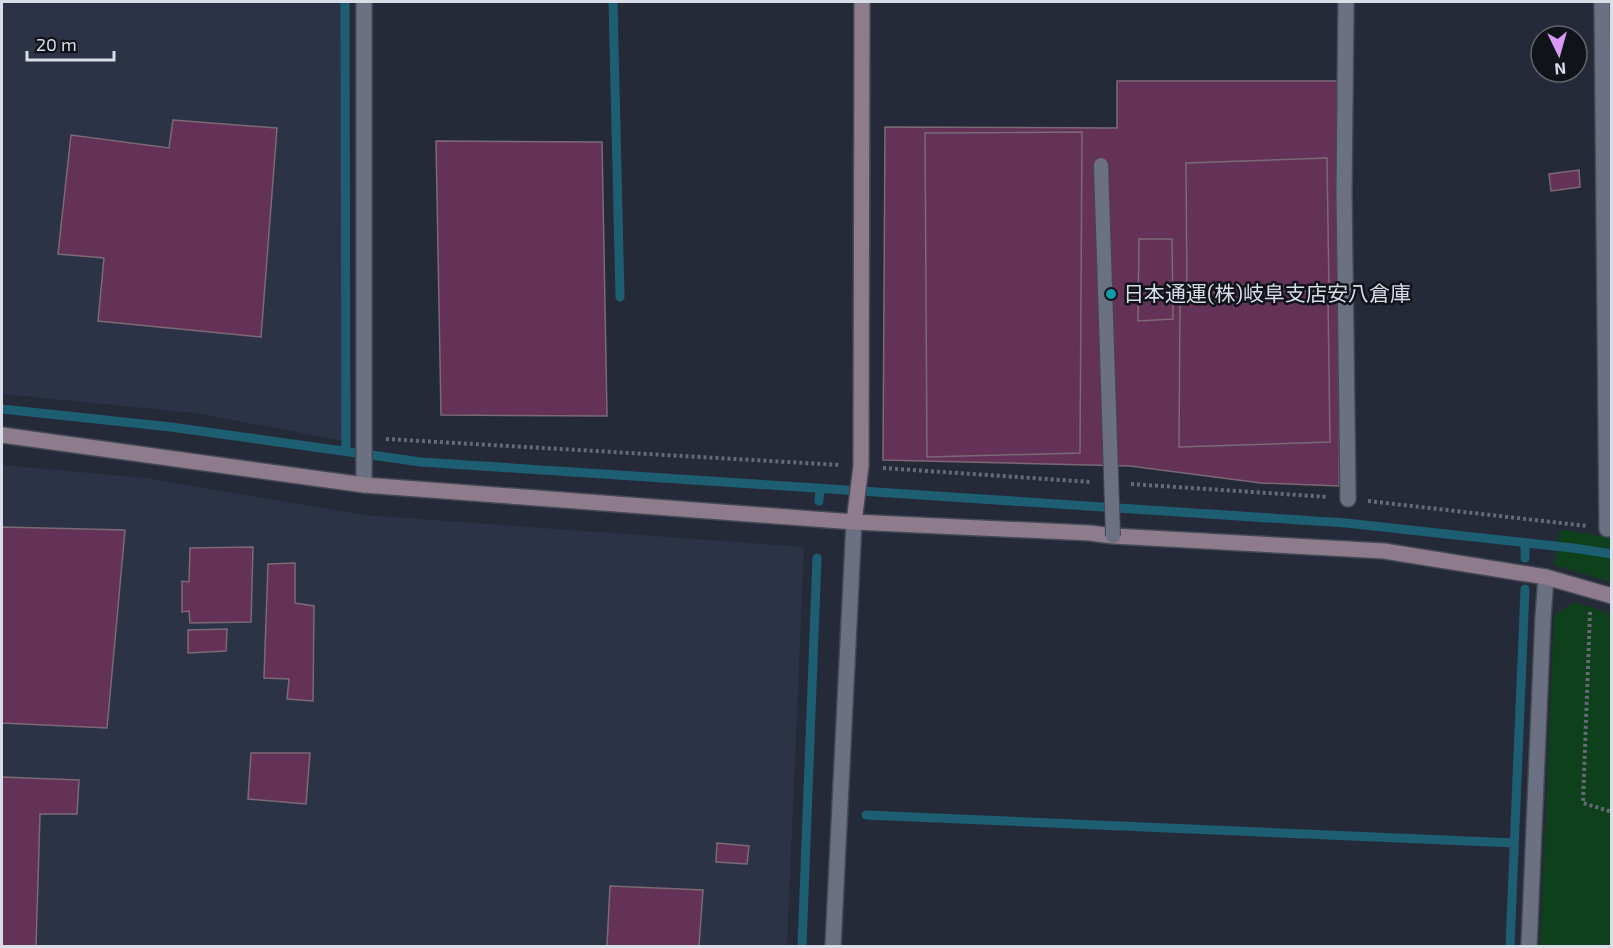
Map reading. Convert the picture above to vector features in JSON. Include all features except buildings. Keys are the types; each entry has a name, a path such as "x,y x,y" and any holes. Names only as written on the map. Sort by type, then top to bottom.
{"street":[{"path":"364,2 364,485"},
{"path":"833,946 854,522 860,470 862,2"},
{"path":"1346,2 1344,192 1348,499"},
{"path":"1602,2 1607,529"},
{"path":"2,435 364,485 854,522 1090,533 1384,551 1546,577 1611,596"},
{"path":"1530,946 1546,577"}],"lane":[{"path":"1101,165 1113,536"}],"path":[{"path":"363,442 1098,482"},
{"path":"1122,484 1348,499 1607,529"},
{"path":"1590,590 1583,803 1611,812"}],"shaded area":[{"path":"2,2 341,2 344,441 195,413 2,394"},
{"path":"2,465 145,478 364,515 804,547 787,946 2,946"}],"green space":[{"path":"1560,530 1611,537 1611,582 1554,565"},
{"path":"1574,602 1611,614 1611,946 1540,946 1554,616"}],"waterway":[{"path":"345,2 346,451"},
{"path":"613,2 620,297"},
{"path":"1611,2 1612,70"},
{"path":"2,409 171,427 421,462 1346,523 1612,554"},
{"path":"819,501 820,488"},
{"path":"1525,543 1525,558"},
{"path":"802,946 817,558"},
{"path":"1510,946 1525,589"},
{"path":"866,815 1514,843"}],"place":[{"name":"日本通運(株)岐阜支店安八倉庫","path":"1111,294"}]}
